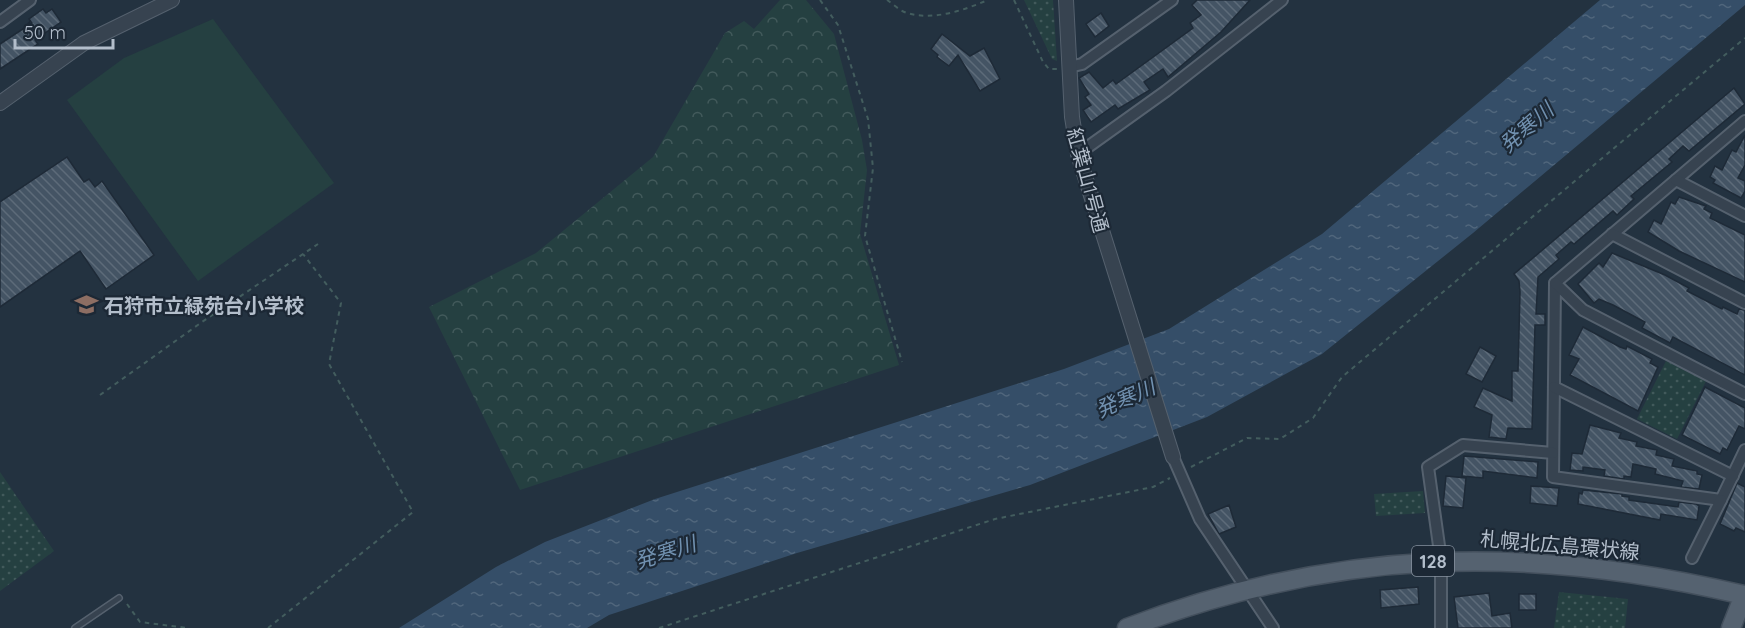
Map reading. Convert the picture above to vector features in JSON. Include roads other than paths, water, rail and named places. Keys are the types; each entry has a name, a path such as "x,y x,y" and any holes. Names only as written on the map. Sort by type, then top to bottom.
{"main road":[{"name":"札幌北広島環状線","path":"1127,628 1169,612 1246,589 1310,576 1441,560 1504,560 1603,568 1680,580 1744,594 1731,628"}],"street":[{"path":"0,22 30,0"},
{"path":"0,103 84,43 172,0"},
{"name":"紅葉山1号通","path":"1066,0 1063,68 1078,154 1173,457"},
{"path":"1063,68 1082,64 1172,0"},
{"path":"1078,154 1166,91 1282,0"},
{"path":"1721,500 1553,477 1555,283 1743,125"},
{"path":"1676,180 1745,216"},
{"path":"1612,234 1745,303"},
{"path":"1555,283 1583,310 1745,394"},
{"path":"1554,387 1733,476"},
{"path":"1441,628 1441,560 1428,467 1463,444 1553,453"},
{"path":"1692,558 1745,450"},
{"path":"1173,457 1200,519 1273,628"}],"lane":[{"path":"75,628 119,598"}],"water":[{"name":"発寒川","path":"1600,0 1745,0 1745,5 1473,233 1322,354 1207,417 1030,485 797,553 609,615 587,628 399,628 496,567 545,542 655,499 1064,369 1169,329 1322,234"}],"place":[{"name":"石狩市立緑苑台小学校","path":"86,305"}]}
